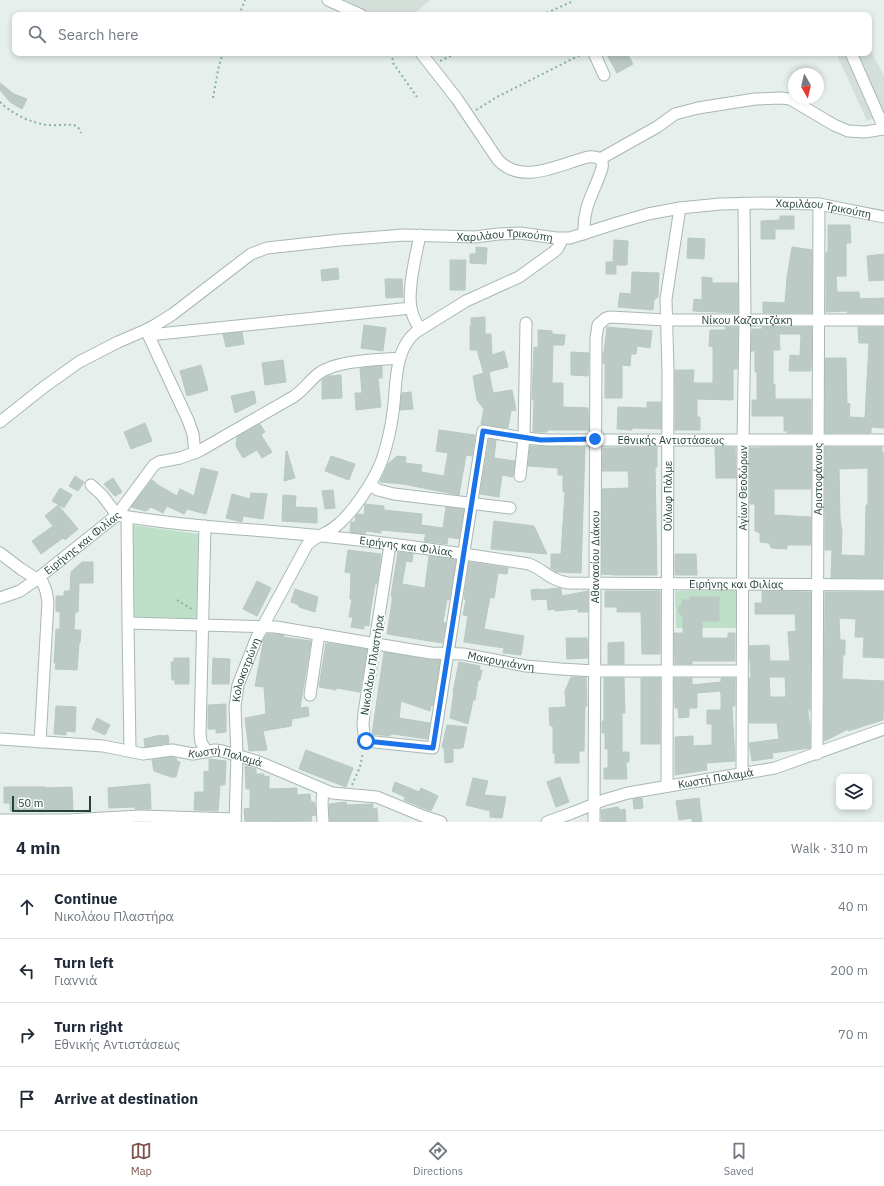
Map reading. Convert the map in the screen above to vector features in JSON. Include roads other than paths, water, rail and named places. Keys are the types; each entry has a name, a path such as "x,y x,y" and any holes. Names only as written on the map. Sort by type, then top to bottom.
{"street":[{"path":"328,0 354,12"},
{"path":"424,56 468,114 498,160 506,167 520,172 536,172 588,157 600,159 657,127 675,114 698,108 748,100 774,98 790,99 834,125 848,131 865,132 884,129 851,56"},
{"path":"595,56 604,75"},
{"path":"584,234 586,210 602,168 603,163 600,159"},
{"name":"Χαριλάου Τρικούπη","path":"147,333 241,261 260,250 274,247 340,240 420,235 475,237 520,233 562,239 584,234 634,218 680,208 744,202 819,204 884,217"},
{"name":"Αγίων Θεοδώρων","path":"742,774 742,440 745,320 744,202"},
{"name":"Αριστοφάνους","path":"817,754 820,320 819,204"},
{"name":"Ούλωφ Πάλμε","path":"667,786 668,440 666,299 680,208"},
{"path":"420,235 412,287 411,308 413,316 420,329"},
{"path":"130,751 128,623 122,516 154,465 159,462 180,458 195,453 293,397 318,374 324,371 346,364 399,358 407,342 420,329 466,301 528,271 558,248 562,239"},
{"path":"0,422 44,387 79,362 118,342 147,333 411,308"},
{"name":"Νίκου Καζαντζάκη","path":"610,317 666,320 884,320"},
{"name":"Αθανασίου Διάκου","path":"594,822 595,439 597,330 600,322 610,317"},
{"path":"520,476 524,438 526,323"},
{"path":"147,333 188,420 193,434 195,453"},
{"name":"Κολοκοτρώνη","path":"235,820 236,693 248,656 307,545 338,524 355,505 377,473 390,428 399,358"},
{"name":"Εθνικής Αντιστάσεως","path":"472,503 483,431 524,438 548,440 884,440"},
{"path":"91,485 122,516"},
{"path":"370,485 378,490 394,494 510,508"},
{"path":"449,654 463,554 472,503"},
{"name":"Ειρήνης και Φιλίας","path":"0,598 20,591 122,516 205,526 319,536 463,554 529,564 560,582 595,584 742,583 884,585"},
{"path":"205,526 200,734 207,752"},
{"name":"Νικολάου Πλαστήρα","path":"390,544 376,644 364,713 365,741 433,748 449,654"},
{"path":"0,553 45,586 48,602 40,742"},
{"name":"Μακρυγιάννη","path":"128,623 202,622 263,626 431,653 463,654 526,666 595,671 742,671"},
{"path":"310,696 319,634"},
{"name":"Κωστή Παλαμά","path":"547,822 583,809 594,803 628,793 775,768 884,729"},
{"name":"Κωστή Παλαμά","path":"0,740 108,747 143,754 172,750 193,754 219,750 236,754 273,767 332,793 377,797 429,821 441,822"},
{"path":"323,822 322,803 324,790"},
{"path":"0,820 235,820"}]}
